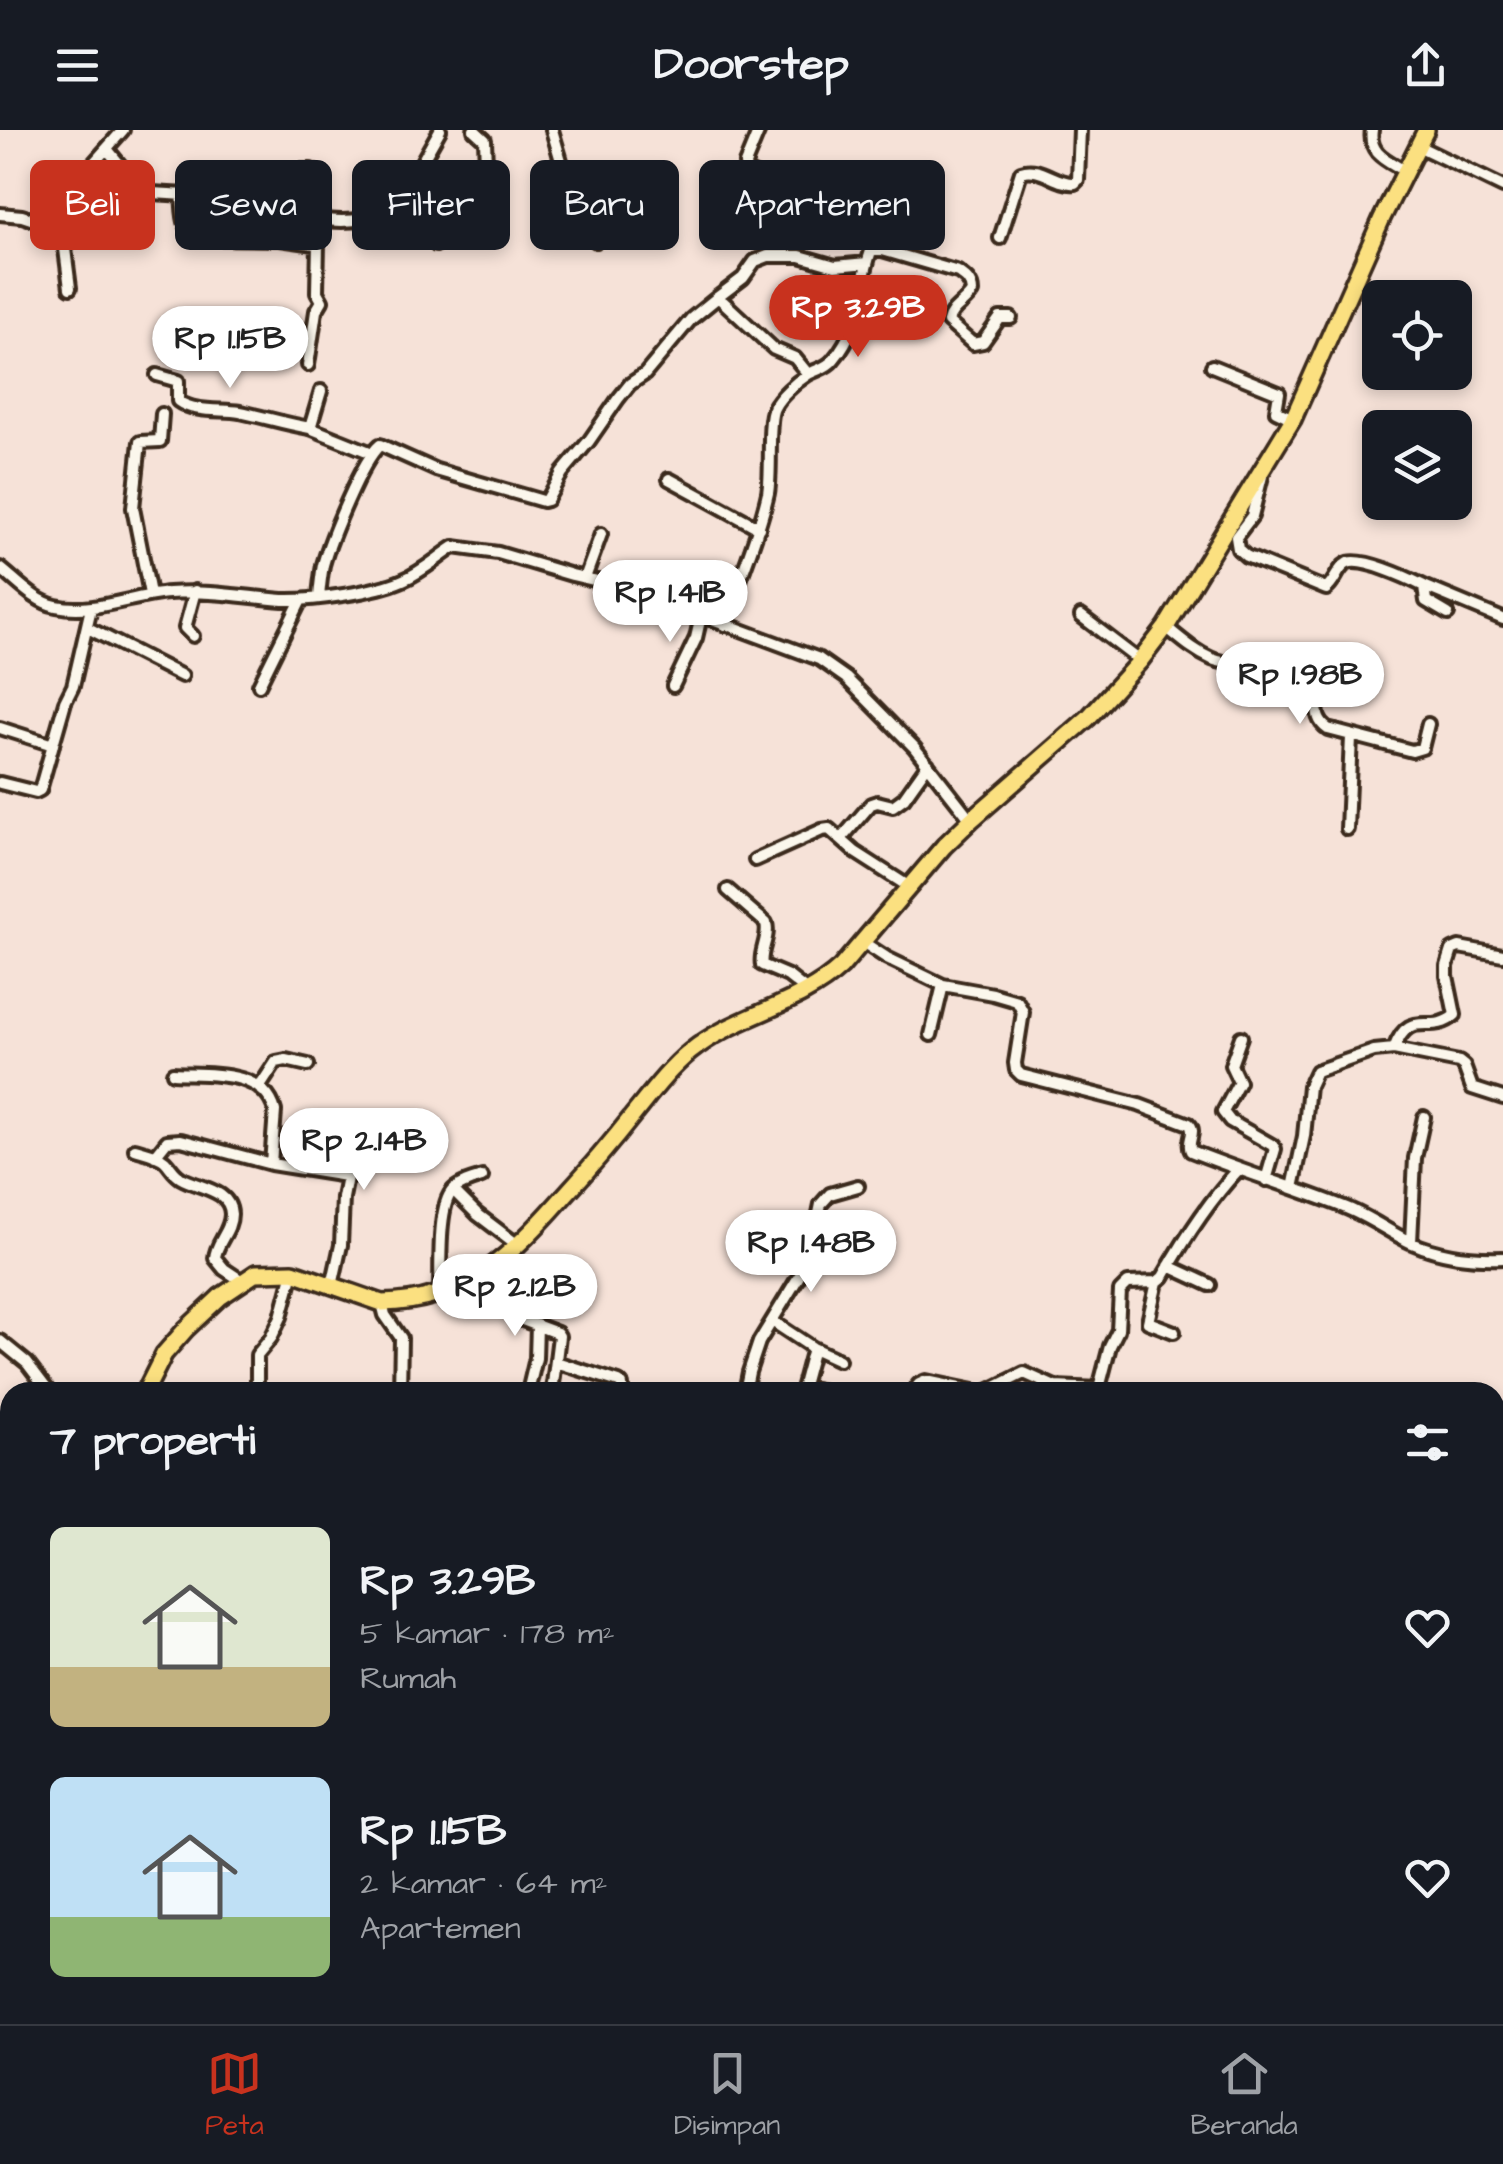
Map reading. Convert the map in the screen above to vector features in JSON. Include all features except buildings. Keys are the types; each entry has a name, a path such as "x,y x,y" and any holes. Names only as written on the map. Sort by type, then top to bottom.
{"main road":[{"path":"150,1382 164,1354 186,1329 220,1296 256,1273 293,1272 382,1302 412,1300 440,1292 486,1272 519,1246 682,1058 711,1036 830,977 864,943 944,846 1088,718 1166,627 1293,419 1426,130"}],"street":[{"path":"97,160 123,130"},
{"path":"332,221 358,221 404,202 440,130"},
{"path":"474,130 485,140 486,160"},
{"path":"552,130 561,160"},
{"path":"747,160 759,130"},
{"path":"1000,238 1022,172 1030,169 1066,184 1078,180 1080,130"},
{"path":"1372,130 1374,153 1405,171"},
{"path":"1418,146 1503,188"},
{"path":"107,149 144,191 175,193"},
{"path":"0,214 30,219"},
{"path":"725,625 759,528 771,474 772,413 777,403 808,374 829,364 848,340 871,252 879,249 965,277 972,292 950,314 948,322 973,344 982,342 1000,318 1012,318"},
{"path":"65,250 70,288"},
{"path":"308,365 316,311 322,300 316,292 318,250"},
{"path":"319,597 328,550 361,471 376,446 384,445 448,474 547,500 562,473 630,384 646,374 691,318 743,278 756,262 768,256 800,256 835,266 867,264"},
{"path":"718,297 769,345 795,358 808,374"},
{"path":"1212,366 1279,392 1276,411 1293,419"},
{"path":"157,376 178,382 178,401 186,406 238,412 310,428 372,453"},
{"path":"310,428 321,390"},
{"path":"150,594 133,508 140,442 160,441 162,414"},
{"path":"1263,470 1252,516 1236,538 1238,549 1246,556 1322,588 1330,587 1349,562 1393,572 1503,618"},
{"path":"669,479 759,528"},
{"path":"585,578 601,534"},
{"path":"0,568 40,600 74,609 150,594 195,591 301,600 400,582 456,546 498,553 632,589 819,658 846,678 914,746 971,820"},
{"path":"1424,586 1426,602 1448,614"},
{"path":"194,636 185,628 185,622 195,591"},
{"path":"259,685 301,600"},
{"path":"0,782 40,790 73,686 92,608"},
{"path":"673,686 696,638 701,616"},
{"path":"1082,616 1140,661"},
{"path":"1166,627 1192,649 1214,660 1308,683 1316,691 1320,724 1328,729 1417,750 1423,744 1428,724"},
{"path":"88,628 182,676"},
{"path":"0,728 53,745"},
{"path":"1347,829 1351,736"},
{"path":"841,840 870,804 893,806 904,798 928,764"},
{"path":"755,860 829,829 855,852 910,888"},
{"path":"728,890 766,922 768,934 762,965 788,976 807,991"},
{"path":"864,943 943,985 1018,1001 1023,1012 1015,1063 1021,1075 1138,1105 1189,1124 1191,1151 1349,1209 1411,1242 1454,1257 1503,1258"},
{"path":"1394,1049 1407,1026 1454,1018 1447,976 1452,950 1459,947 1503,955"},
{"path":"931,1035 943,985"},
{"path":"1242,1037 1231,1066 1239,1082 1223,1112 1230,1121 1272,1145 1275,1154 1266,1180"},
{"path":"1293,1188 1310,1086 1313,1076 1322,1068 1374,1051 1394,1049 1459,1062 1472,1088 1503,1098"},
{"path":"259,1088 276,1062 308,1064"},
{"path":"173,1073 225,1076 259,1088 275,1111 271,1164"},
{"path":"1411,1242 1415,1158 1424,1117"},
{"path":"332,1286 341,1245 342,1198 357,1137 429,1133"},
{"path":"155,1156 168,1141 182,1140 271,1164 346,1176"},
{"path":"135,1148 166,1162 176,1175 225,1199 230,1207 230,1223 214,1258 242,1281"},
{"path":"1174,1332 1148,1322 1157,1282 1217,1192 1238,1170"},
{"path":"440,1292 446,1200 453,1190 482,1177"},
{"path":"747,1382 758,1342 804,1268 821,1204 830,1194 858,1186"},
{"path":"453,1190 519,1246"},
{"path":"1170,1266 1210,1284"},
{"path":"257,1382 257,1355 281,1317 293,1272"},
{"path":"486,1272 516,1282 517,1316 559,1336 553,1382"},
{"path":"1101,1382 1118,1330 1120,1291 1128,1283 1157,1282"},
{"path":"382,1302 401,1338 400,1382"},
{"path":"772,1321 839,1360"},
{"path":"530,1382 537,1325"},
{"path":"0,1341 41,1382"},
{"path":"804,1382 813,1348"},
{"path":"556,1362 619,1382"},
{"path":"1004,1382 1028,1373 1042,1382"}]}
